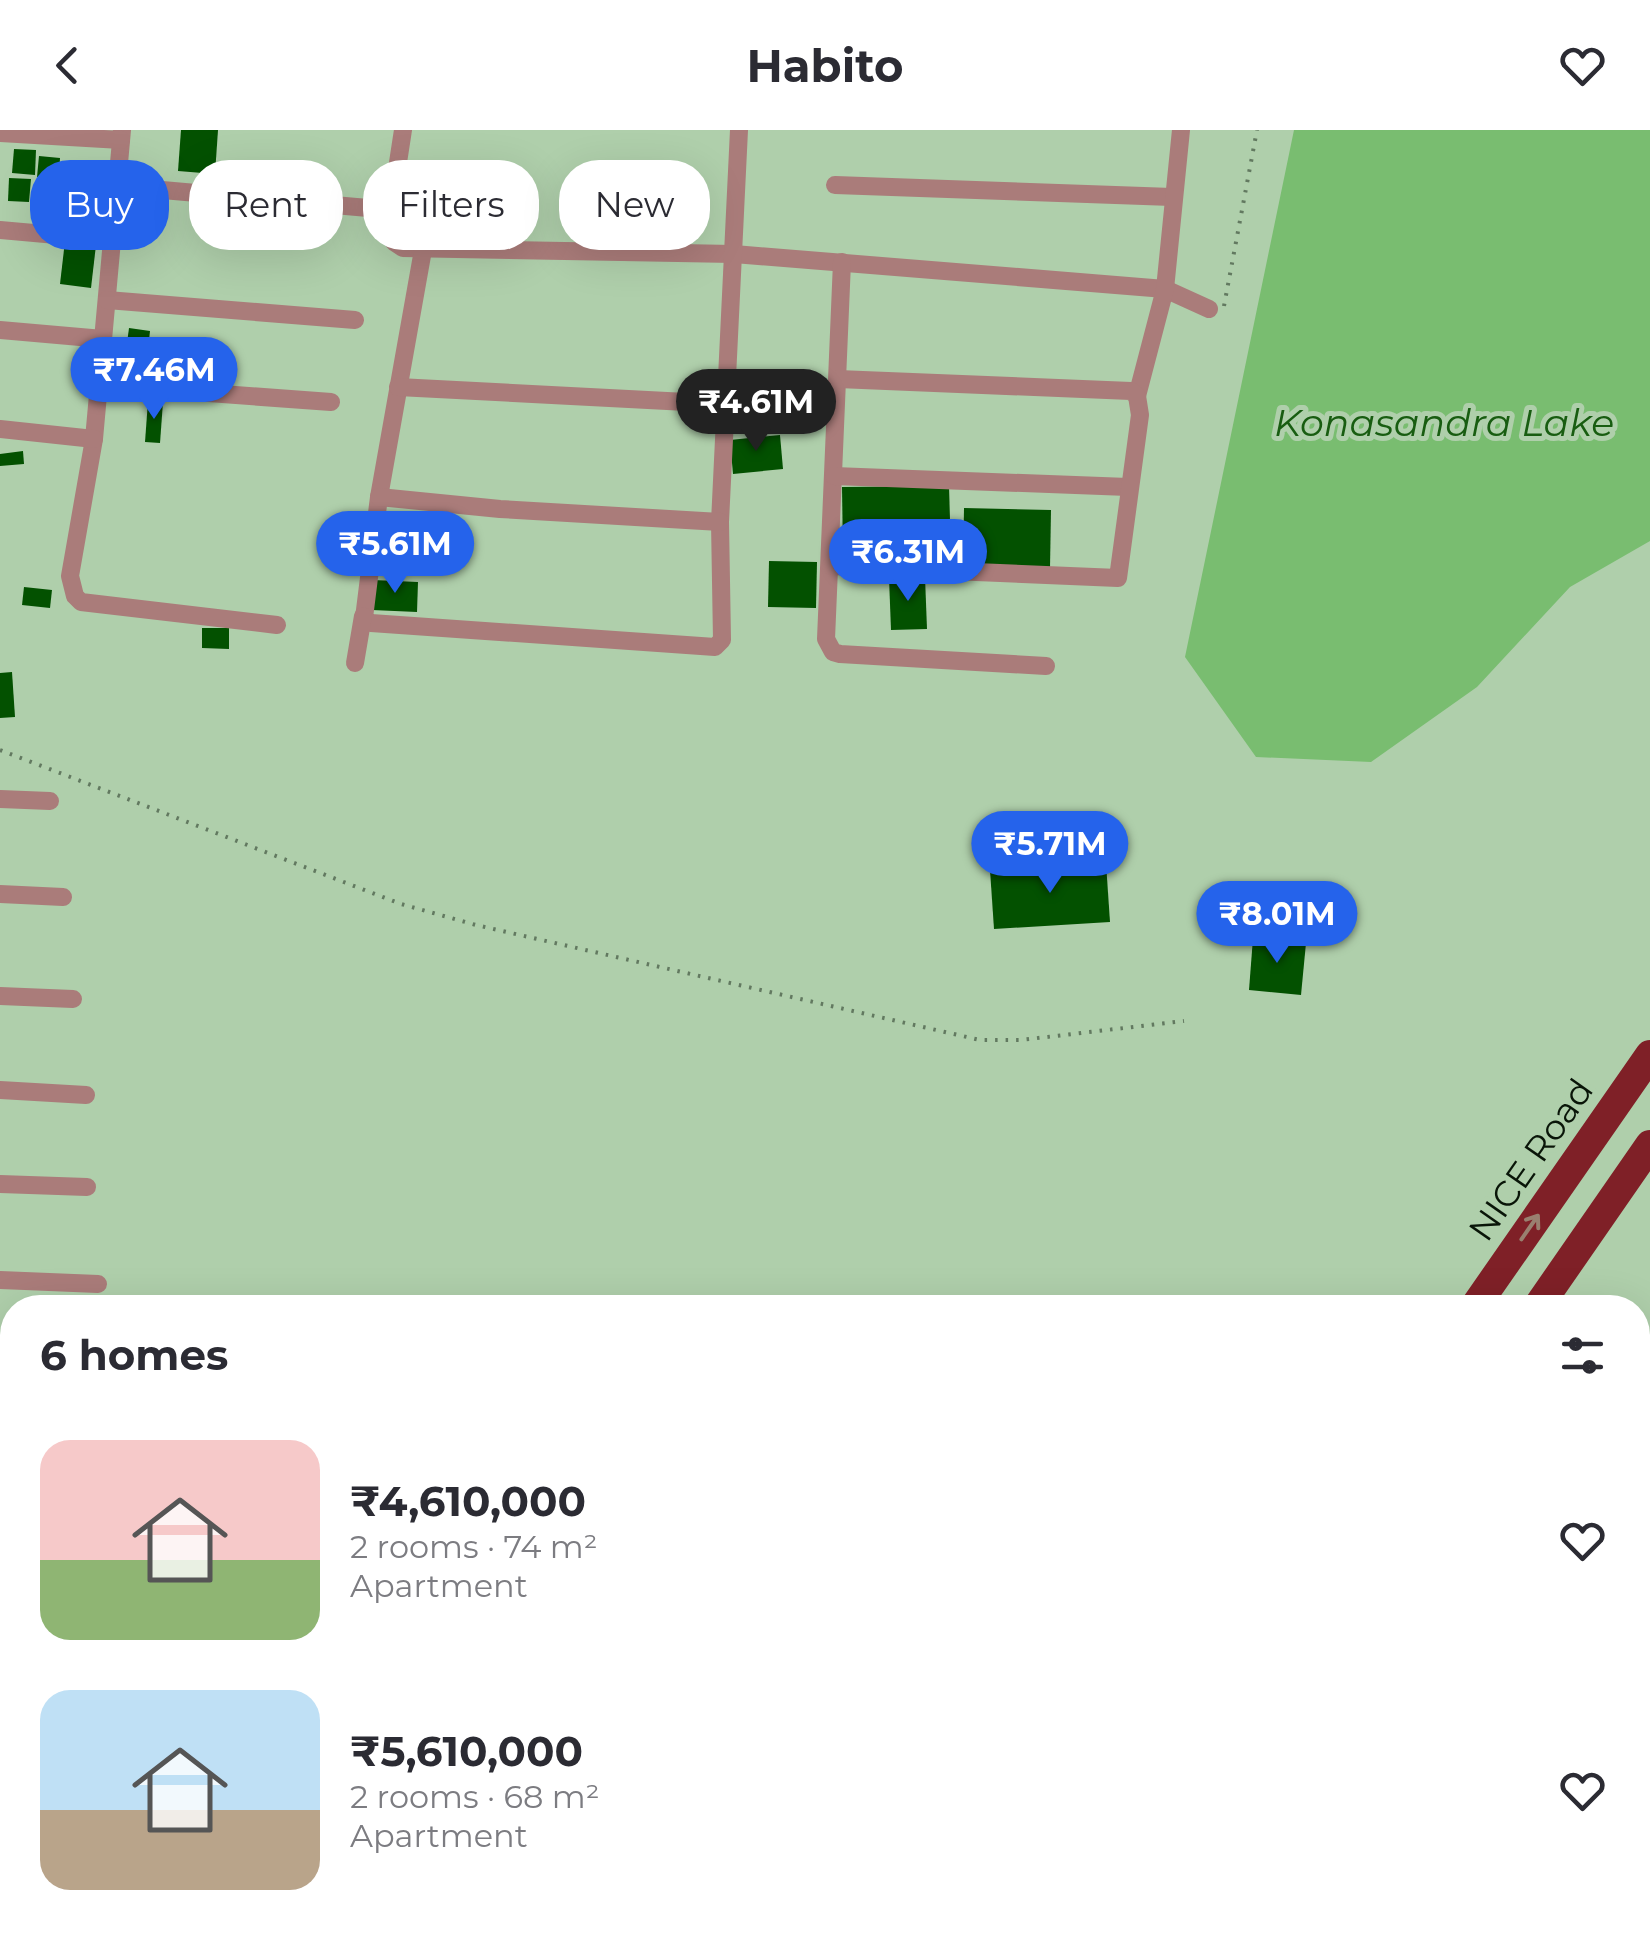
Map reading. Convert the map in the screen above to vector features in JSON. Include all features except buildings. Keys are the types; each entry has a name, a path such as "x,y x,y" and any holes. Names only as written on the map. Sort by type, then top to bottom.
{"highway":[{"name":"NICE Road","path":"1483,1295 1650,1055"},
{"path":"1547,1295 1650,1144"}],"street":[{"path":"398,160 403,130"},
{"path":"364,616 370,623 714,648 722,640 720,522 739,130"},
{"path":"831,566 1118,578 1140,414 1137,396 1165,289 1181,130"},
{"path":"0,133 122,135 120,160"},
{"path":"835,185 1172,197"},
{"path":"169,191 363,208"},
{"path":"0,230 30,233"},
{"path":"111,250 94,439 70,576 75,596 81,602 278,625"},
{"path":"355,663 379,497 424,250 734,254 842,262 1165,289 1209,309"},
{"path":"842,262 826,640 833,652 1046,666"},
{"path":"107,300 355,320"},
{"path":"0,330 103,339"},
{"path":"838,378 1130,391 1137,396"},
{"path":"99,385 330,402"},
{"path":"398,387 725,404"},
{"path":"0,429 94,439"},
{"path":"834,476 1128,487"},
{"path":"379,497 500,510 720,522"},
{"path":"0,799 50,801"},
{"path":"0,894 63,898"},
{"path":"0,996 74,999"},
{"path":"0,1090 86,1094"},
{"path":"0,1184 87,1187"},
{"path":"0,1280 98,1284"}],"path":[{"path":"1209,309 1224,308 1228,302 1257,130"},
{"path":"0,750 401,904 476,925 980,1040 1021,1040 1184,1021"}],"water":[{"name":"Konasandra Lake","path":"1294,130 1650,130 1650,541 1570,587 1477,687 1371,762 1256,757 1185,657"}]}
